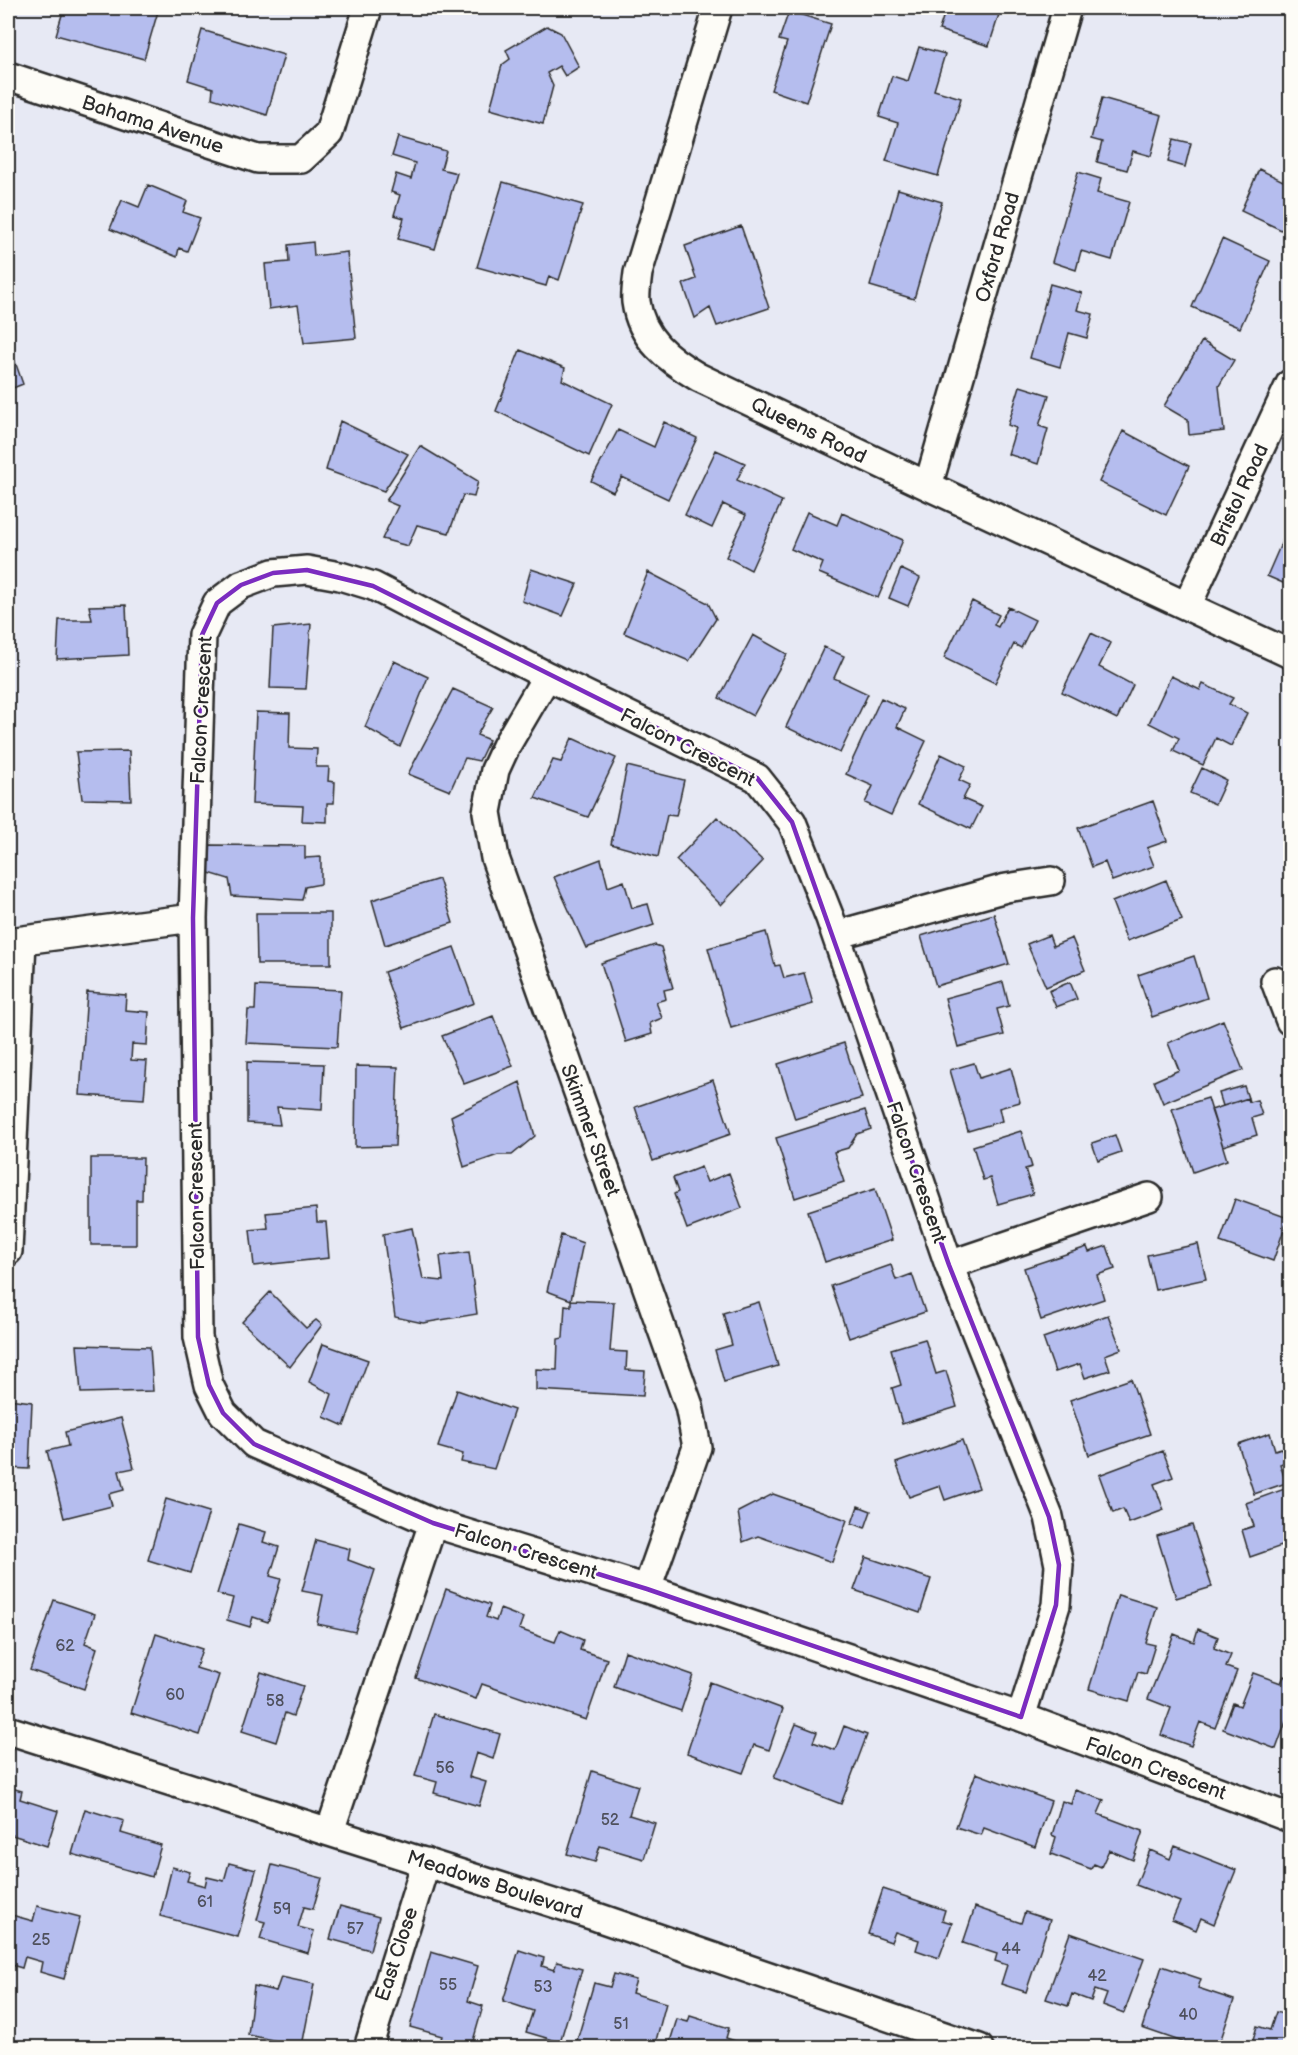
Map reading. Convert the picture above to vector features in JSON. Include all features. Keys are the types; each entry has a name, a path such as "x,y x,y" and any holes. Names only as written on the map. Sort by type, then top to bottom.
{"street":[{"name":"Bahama Avenue","path":"8,76 258,159 301,159 328,132 368,8"},
{"name":"Queens Road","path":"718,8 638,273 636,302 647,337 678,365 698,376 928,486 1290,654"},
{"name":"Oxford Road","path":"928,486 1067,8"},
{"name":"Bristol Road","path":"1187,606 1290,384"},
{"name":"Falcon Crescent","path":"1020,1718 1056,1605 1059,1565 1049,1517 949,1265 836,935 792,822 758,778 547,676 373,586 340,576 307,570 273,573 241,585 217,603 202,635 193,918 198,1337 209,1385 223,1413 255,1444 433,1523 647,1588 1020,1718 1290,1818"},
{"name":"Skimmer Street","path":"547,676 506,746 495,770 487,812 495,858 689,1406 697,1447 647,1588"},
{"path":"836,935 1006,888 1051,881"},
{"path":"8,1251 15,941 193,918"},
{"path":"1275,981 1290,1021"},
{"path":"949,1265 1149,1197"},
{"path":"330,1831 433,1523"},
{"name":"Meadows Boulevard","path":"8,1730 597,1917 979,2048"},
{"name":"East Close","path":"368,2048 426,1862"}],"highlighted area":[{"path":"307,570 373,586 757,778 792,822 949,1265 1049,1517 1059,1565 1056,1605 1021,1717 647,1589 433,1523 254,1444 223,1413 209,1385 198,1337 193,918 202,635 217,603 241,585 273,573"}],"building":[{"path":"64,8 159,8 144,59 56,35"},
{"path":"946,8 1001,8 989,46 939,30"},
{"path":"789,11 831,24 806,102 771,90 787,42 779,40"},
{"path":"547,26 561,33 579,67 565,76 559,66 547,73 553,86 543,124 490,109 502,65 510,59 506,50"},
{"path":"202,30 284,55 267,115 212,98 213,88 188,80"},
{"path":"919,47 945,54 934,90 961,98 938,176 886,161 898,123 879,117 892,76 908,81"},
{"path":"1102,98 1162,115 1151,156 1133,151 1127,170 1097,162 1102,142 1091,139"},
{"path":"398,137 446,151 441,169 457,173 435,249 398,239 404,218 394,215 400,195 391,192 396,174 411,179 415,163 392,156"},
{"path":"1174,139 1191,143 1185,167 1168,162"},
{"path":"1290,166 1290,234 1241,211 1259,169 1283,181"},
{"path":"1078,172 1101,179 1097,193 1129,202 1112,260 1081,251 1076,270 1052,262"},
{"path":"503,182 583,205 559,280 549,276 546,286 477,267"},
{"path":"148,185 187,201 183,212 200,218 187,251 179,248 177,257 110,229 122,200 139,207"},
{"path":"898,189 942,202 914,299 870,286"},
{"path":"741,226 769,308 717,326 710,308 695,318 683,284 696,279 685,246"},
{"path":"1222,239 1270,261 1240,328 1192,307"},
{"path":"313,242 314,256 347,252 356,338 304,343 298,305 269,309 265,264 289,262 288,245"},
{"path":"1050,284 1082,293 1077,310 1093,314 1087,338 1069,333 1060,367 1030,358"},
{"path":"1202,341 1234,360 1219,386 1224,431 1189,435 1188,420 1164,406"},
{"path":"520,350 565,368 562,380 612,404 589,456 496,411"},
{"path":"13,356 23,384 8,390 8,358"},
{"path":"1020,386 1049,395 1039,426 1048,429 1038,464 1008,454 1016,428 1008,425"},
{"path":"340,421 408,454 384,491 326,470"},
{"path":"664,422 697,438 668,499 622,477 613,492 591,481 618,430 654,447"},
{"path":"1123,431 1189,466 1166,515 1099,482"},
{"path":"420,446 478,481 474,497 463,495 449,533 417,525 408,546 382,539 398,506 386,501"},
{"path":"716,450 745,463 737,480 782,501 751,570 726,557 746,515 723,504 712,528 685,515"},
{"path":"807,512 837,525 842,513 903,540 878,598 819,573 823,563 791,549"},
{"path":"1284,537 1290,540 1290,586 1267,576"},
{"path":"531,569 577,584 563,616 522,601"},
{"path":"901,569 920,578 908,606 889,598"},
{"path":"648,572 708,603 716,619 689,661 624,633"},
{"path":"972,601 999,615 994,625 998,627 1008,607 1035,620 1021,648 1014,644 995,683 944,658"},
{"path":"126,605 128,655 57,659 59,620 92,620 89,606"},
{"path":"311,624 306,689 270,688 273,628"},
{"path":"1091,633 1111,643 1099,667 1133,685 1117,719 1062,692"},
{"path":"753,635 787,654 753,716 719,698"},
{"path":"824,647 844,656 834,678 868,694 840,753 786,727"},
{"path":"394,661 428,677 400,747 365,727"},
{"path":"1171,676 1200,690 1203,684 1233,698 1229,704 1247,713 1231,746 1216,738 1203,765 1173,751 1179,738 1149,723"},
{"path":"453,689 493,707 477,735 489,740 479,761 465,758 450,791 408,774"},
{"path":"881,698 905,709 897,727 926,741 891,815 865,803 873,786 846,774"},
{"path":"256,712 290,713 289,748 317,749 316,767 329,767 328,781 335,782 334,803 327,803 327,822 302,821 303,806 252,804"},
{"path":"572,738 616,758 588,817 535,798 553,760 561,762"},
{"path":"129,751 131,800 82,799 76,752"},
{"path":"941,754 966,766 959,780 970,785 963,799 982,807 971,829 918,804"},
{"path":"627,766 684,780 676,816 667,815 658,857 611,844"},
{"path":"1202,768 1226,780 1215,804 1190,793"},
{"path":"1153,801 1167,841 1147,848 1154,866 1112,881 1105,862 1092,867 1078,828"},
{"path":"717,817 763,861 721,905 676,860"},
{"path":"210,845 305,846 305,858 321,857 321,884 305,887 302,900 232,896 229,879 209,873"},
{"path":"601,859 608,887 624,881 632,908 648,904 654,925 586,948 554,877"},
{"path":"439,879 453,923 385,945 372,900"},
{"path":"1166,880 1182,920 1127,941 1112,902"},
{"path":"256,913 331,913 331,964 257,964"},
{"path":"994,914 1009,964 936,986 921,936"},
{"path":"766,932 775,966 780,965 784,978 804,973 813,1004 731,1028 708,948"},
{"path":"1049,935 1053,946 1072,938 1085,970 1046,987 1027,944"},
{"path":"655,945 661,947 673,988 664,990 666,999 656,1002 662,1018 650,1023 652,1034 626,1042 601,963"},
{"path":"454,947 474,1003 404,1028 384,972"},
{"path":"1194,956 1207,998 1152,1017 1138,975"},
{"path":"1003,982 1009,1006 997,1009 1004,1035 958,1047 945,998"},
{"path":"1070,982 1077,999 1056,1007 1049,991"},
{"path":"256,986 341,990 337,1047 246,1043 248,1010 255,1010"},
{"path":"87,992 126,995 125,1010 149,1012 147,1045 132,1044 131,1060 147,1061 144,1099 80,1095"},
{"path":"493,1016 513,1066 464,1084 442,1036"},
{"path":"1223,1020 1243,1070 1163,1103 1154,1081 1179,1070 1168,1043"},
{"path":"844,1043 862,1098 795,1119 778,1064"},
{"path":"247,1062 324,1064 322,1110 277,1107 280,1125 247,1123"},
{"path":"974,1063 979,1078 1011,1068 1020,1102 999,1108 1002,1121 968,1131 950,1070"},
{"path":"356,1066 398,1067 395,1146 355,1147"},
{"path":"713,1080 731,1134 653,1161 635,1107"},
{"path":"520,1082 535,1136 512,1155 498,1155 464,1167 451,1116"},
{"path":"1244,1086 1248,1098 1223,1106 1219,1093"},
{"path":"1208,1098 1227,1160 1193,1172 1172,1109"},
{"path":"1248,1098 1249,1102 1257,1100 1262,1115 1252,1118 1257,1135 1223,1146 1211,1110"},
{"path":"865,1110 871,1129 857,1134 848,1148 834,1152 844,1182 795,1198 776,1138"},
{"path":"1021,1131 1032,1167 1025,1169 1033,1194 998,1204 990,1178 983,1180 973,1146"},
{"path":"1115,1135 1121,1152 1098,1160 1092,1143"},
{"path":"91,1158 143,1158 142,1200 136,1200 136,1245 91,1245"},
{"path":"701,1167 707,1182 729,1173 742,1208 687,1229 674,1194 678,1192 673,1178"},
{"path":"875,1189 892,1240 825,1262 808,1211"},
{"path":"1235,1199 1288,1218 1273,1261 1220,1242"},
{"path":"316,1208 317,1222 326,1222 329,1258 254,1266 250,1230 268,1228 266,1213"},
{"path":"412,1228 423,1279 443,1281 440,1256 469,1252 477,1314 423,1323 395,1317 383,1234"},
{"path":"561,1235 583,1243 571,1300 547,1291"},
{"path":"1198,1244 1206,1279 1155,1290 1147,1255"},
{"path":"1107,1246 1115,1269 1097,1275 1104,1299 1041,1320 1024,1268 1087,1247 1089,1252"},
{"path":"891,1265 896,1280 912,1274 925,1312 849,1338 831,1286"},
{"path":"270,1292 306,1328 316,1320 322,1325 290,1367 242,1322"},
{"path":"571,1300 614,1302 610,1351 627,1352 626,1370 645,1371 643,1396 536,1390 536,1369 557,1370 558,1339 563,1338 565,1305 571,1306"},
{"path":"759,1302 778,1366 724,1382 715,1350 732,1345 723,1313"},
{"path":"1108,1315 1121,1349 1105,1355 1110,1370 1085,1378 1080,1364 1055,1372 1043,1338"},
{"path":"925,1339 936,1374 946,1371 957,1407 902,1424 892,1388 901,1385 891,1349"},
{"path":"323,1344 368,1360 344,1426 324,1417 332,1394 309,1382"},
{"path":"77,1345 150,1347 153,1391 81,1393"},
{"path":"1131,1379 1150,1434 1089,1455 1070,1400"},
{"path":"457,1390 514,1410 494,1469 461,1462 463,1454 438,1447"},
{"path":"8,1399 32,1402 29,1469 8,1468"},
{"path":"121,1418 134,1468 119,1471 124,1490 109,1494 112,1506 64,1518 47,1451 68,1446 65,1432"},
{"path":"1270,1433 1275,1450 1281,1448 1286,1462 1280,1464 1286,1483 1254,1494 1238,1444"},
{"path":"962,1440 979,1488 945,1500 940,1486 909,1497 896,1463"},
{"path":"1163,1451 1173,1477 1154,1484 1164,1510 1129,1523 1123,1509 1113,1513 1099,1475"},
{"path":"1290,1487 1290,1543 1250,1557 1242,1530 1254,1526 1246,1503"},
{"path":"773,1494 847,1520 832,1562 758,1536 743,1542 738,1512"},
{"path":"166,1499 209,1512 190,1573 148,1560"},
{"path":"858,1506 871,1511 865,1528 852,1523"},
{"path":"239,1524 266,1532 263,1542 279,1547 270,1576 281,1579 268,1622 253,1617 250,1627 227,1620 233,1598 217,1594"},
{"path":"1192,1525 1212,1587 1176,1598 1157,1536"},
{"path":"316,1540 350,1549 348,1560 375,1570 355,1632 317,1624 323,1595 302,1591"},
{"path":"866,1557 931,1579 920,1613 854,1590"},
{"path":"446,1589 490,1605 486,1617 496,1621 500,1609 523,1618 519,1629 555,1642 560,1630 583,1640 580,1650 607,1659 586,1720 482,1684 476,1699 416,1678"},
{"path":"1118,1595 1157,1607 1146,1643 1155,1645 1146,1674 1138,1672 1129,1701 1089,1689"},
{"path":"54,1600 95,1614 85,1643 97,1648 84,1689 30,1670"},
{"path":"1198,1629 1218,1637 1214,1648 1231,1655 1226,1667 1237,1671 1215,1728 1200,1722 1191,1746 1161,1735 1171,1708 1148,1699 1174,1634 1194,1642"},
{"path":"156,1634 202,1649 196,1668 219,1675 200,1735 131,1713"},
{"path":"625,1651 693,1675 681,1711 614,1687"},
{"path":"261,1672 303,1686 293,1716 285,1713 276,1742 242,1731"},
{"path":"1253,1673 1281,1683 1284,1676 1290,1679 1290,1717 1288,1716 1276,1749 1223,1729 1233,1703 1240,1706"},
{"path":"710,1682 783,1709 769,1750 754,1745 743,1773 687,1753"},
{"path":"434,1714 500,1734 493,1759 476,1753 469,1777 486,1782 479,1806 434,1793 437,1782 415,1776"},
{"path":"796,1724 817,1732 813,1742 835,1750 844,1726 867,1735 841,1804 774,1778"},
{"path":"592,1771 638,1786 629,1815 655,1823 644,1859 600,1846 595,1862 567,1854"},
{"path":"976,1773 1051,1801 1035,1847 984,1828 981,1835 956,1827"},
{"path":"8,1787 22,1791 20,1799 58,1811 47,1846 9,1834 11,1828 8,1827"},
{"path":"1075,1790 1104,1800 1098,1814 1143,1831 1133,1860 1109,1850 1101,1867 1094,1864 1091,1869 1051,1854 1056,1837 1052,1835 1062,1801 1071,1804"},
{"path":"85,1809 124,1821 121,1833 161,1845 152,1877 72,1854"},
{"path":"1175,1846 1236,1870 1214,1924 1201,1918 1196,1930 1172,1920 1180,1902 1136,1885 1150,1850 1170,1859"},
{"path":"229,1863 256,1870 238,1937 160,1916 172,1867 190,1872 187,1881 205,1886 207,1877 224,1881"},
{"path":"272,1865 322,1878 313,1909 304,1907 298,1927 314,1931 308,1953 260,1939 265,1922 257,1920"},
{"path":"883,1889 945,1910 942,1920 952,1923 939,1958 916,1950 919,1940 895,1932 891,1942 868,1934"},
{"path":"37,1906 80,1917 64,1979 40,1972 42,1962 25,1957 22,1968 8,1964 8,1914 33,1921"},
{"path":"340,1906 379,1917 370,1950 330,1939"},
{"path":"975,1907 1021,1923 1025,1912 1050,1920 1026,1992 1001,1984 1007,1965 995,1961 997,1954 963,1943"},
{"path":"1070,1933 1144,1959 1124,2013 1103,2005 1107,1994 1095,1990 1091,2001 1072,1994 1068,2006 1046,1999"},
{"path":"519,1950 544,1958 542,1966 554,1970 557,1962 582,1969 560,2042 526,2032 533,2011 503,2001"},
{"path":"431,1952 478,1966 468,2001 483,2006 471,2048 438,2048 442,2036 410,2027"},
{"path":"1162,1966 1201,1979 1198,1988 1234,2000 1218,2048 1200,2048 1142,2028"},
{"path":"614,1974 636,1980 632,1993 666,2003 654,2048 588,2048 576,2044 594,1983 610,1987"},
{"path":"281,1977 314,1984 302,2046 248,2035 254,1986 276,1991"},
{"path":"1276,2012 1290,2016 1290,2048 1251,2048 1257,2026 1270,2030"},
{"path":"690,2016 729,2028 726,2038 751,2046 751,2048 668,2048 677,2019 688,2022"}]}
